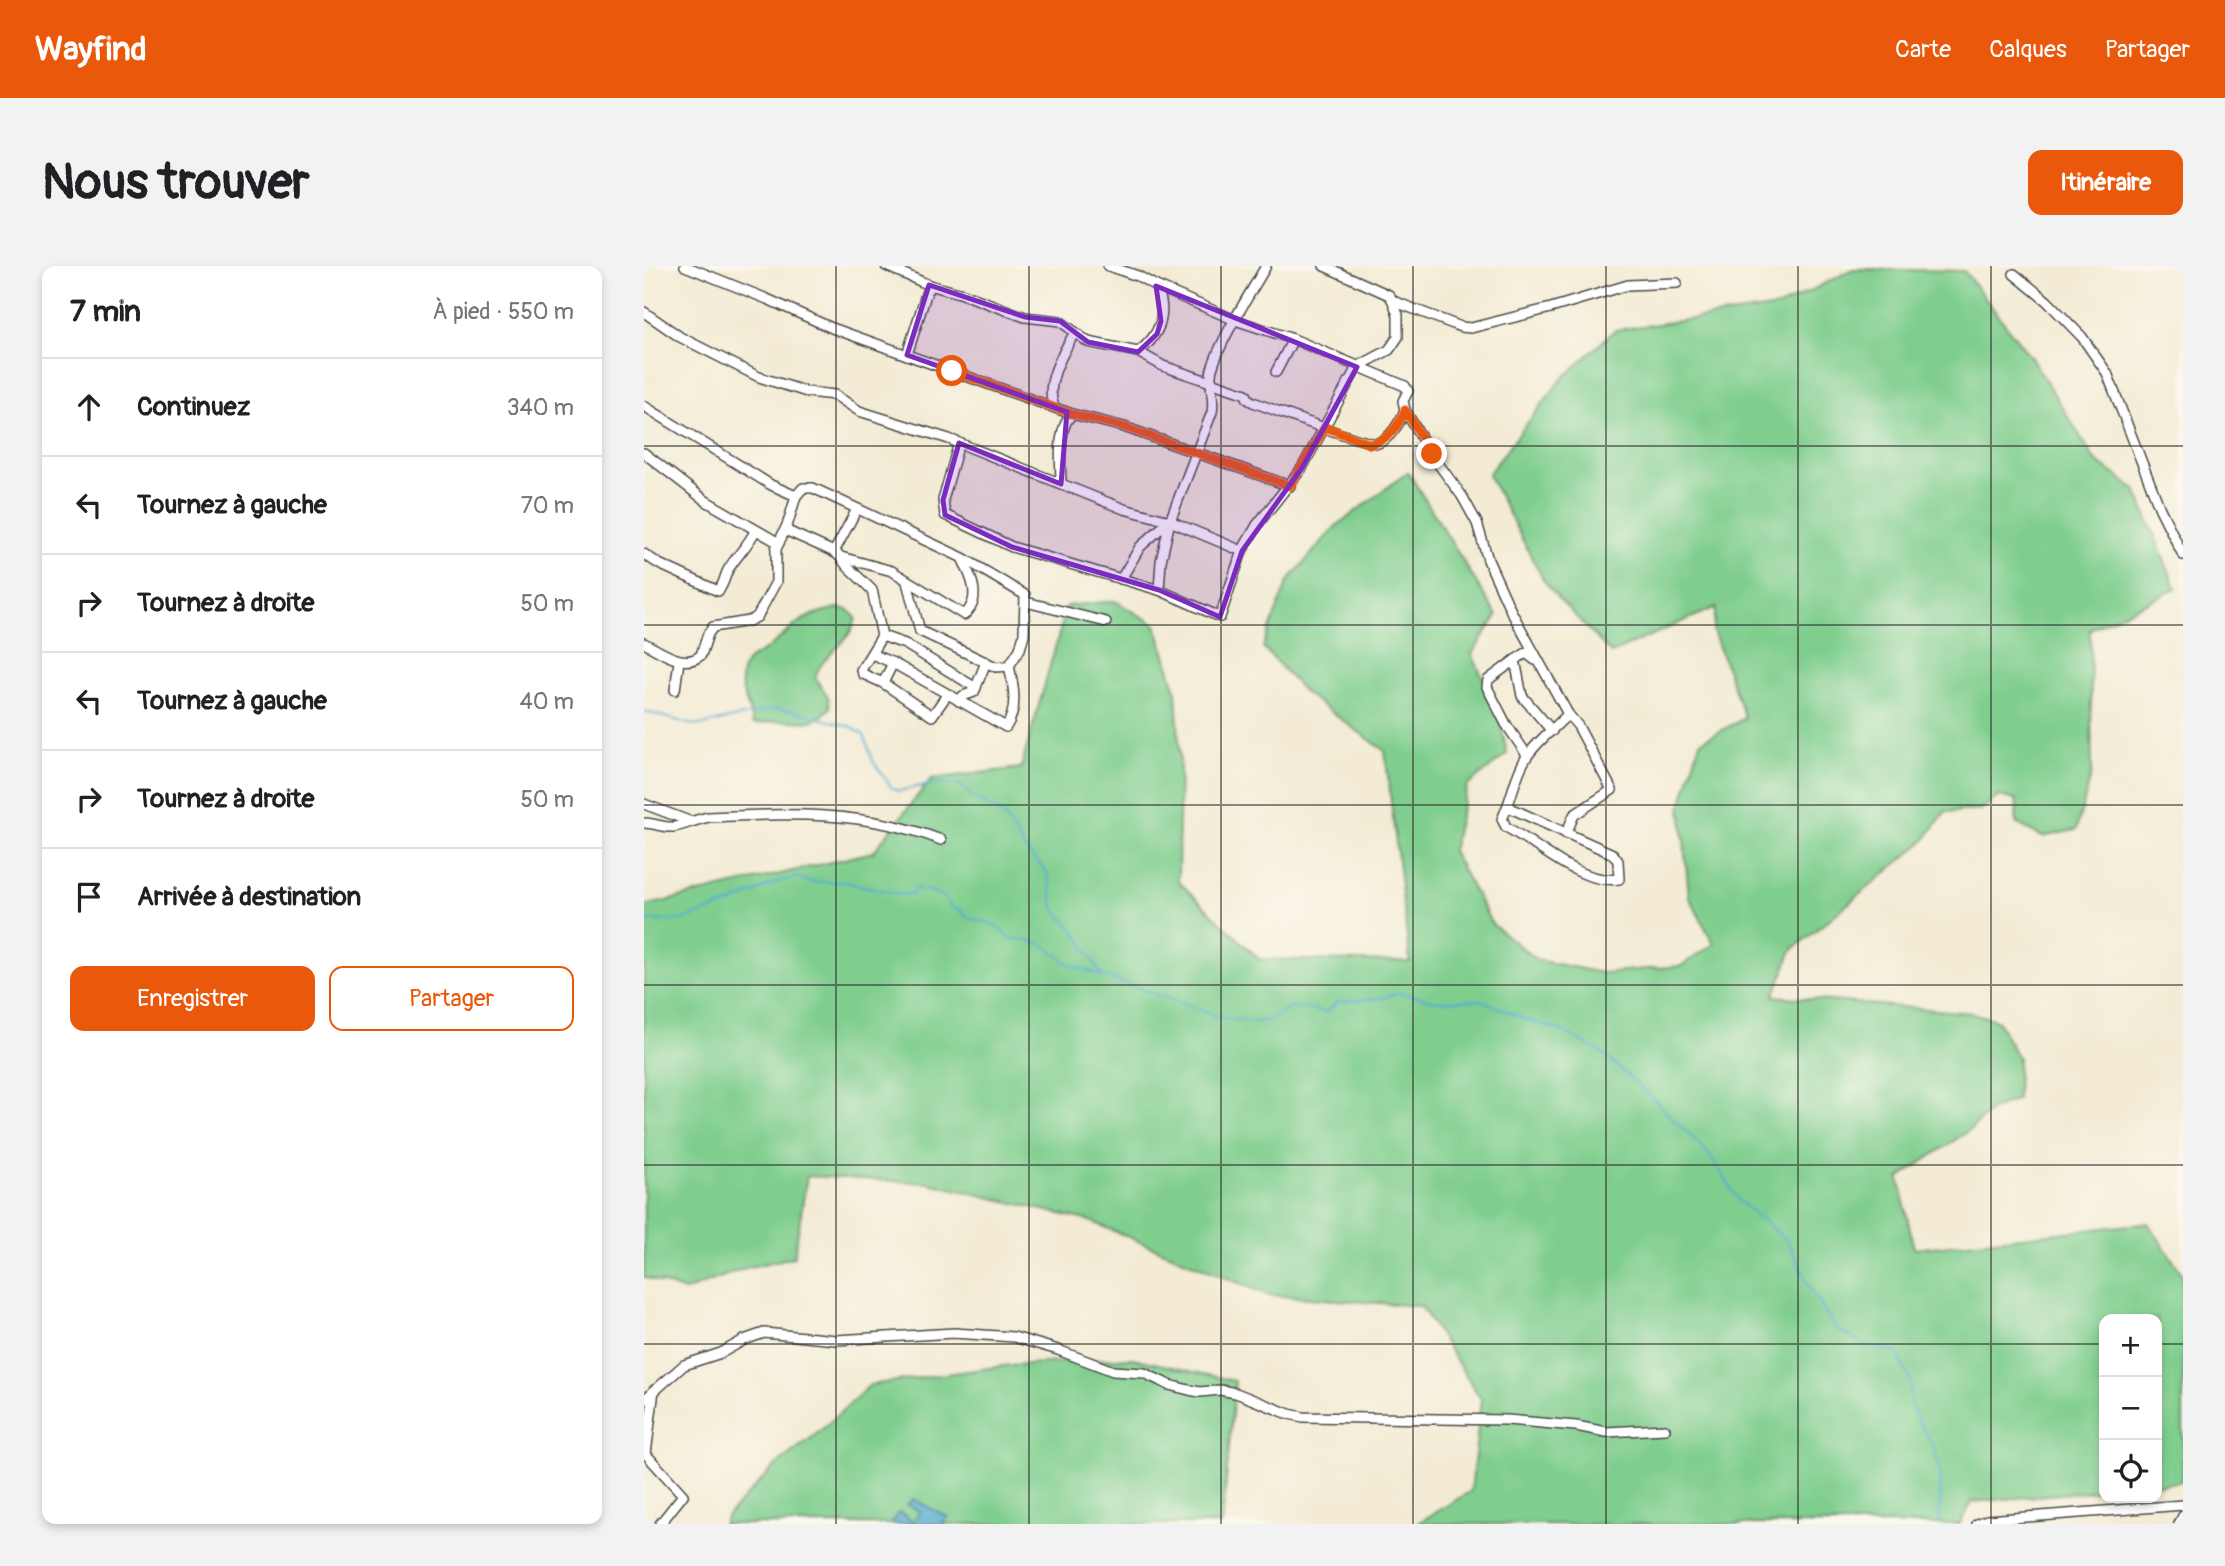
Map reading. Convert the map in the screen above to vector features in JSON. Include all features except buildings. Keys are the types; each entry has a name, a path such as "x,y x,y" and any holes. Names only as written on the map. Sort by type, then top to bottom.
{"street":[{"path":"685,266 832,328 1054,408 1124,427 1290,486"},
{"path":"886,266 929,285 963,294 1025,317 1060,321 1088,342 1138,352 1163,366 1246,394 1253,402 1370,444 1376,444 1395,428 1405,410"},
{"path":"1108,266 1139,276 1235,320 1293,339 1405,386 1408,392 1404,401 1405,410 1478,523 1480,539 1498,584 1539,663 1568,714 1578,726 1612,790 1574,815 1566,834"},
{"path":"1159,590 1161,561 1170,521 1214,403 1212,370 1235,320 1266,266"},
{"path":"959,443 943,500 945,514 1012,547 1159,590 1220,617 1242,551 1257,525 1290,486 1357,367 1389,349 1398,337 1398,315 1389,295 1324,266"},
{"path":"2014,274 2047,301 2082,337 2107,373 2160,509 2183,555"},
{"path":"1393,301 1461,327 1471,328 1629,285 1677,283"},
{"path":"907,355 929,285"},
{"path":"1138,352 1157,334 1161,321 1162,299 1156,286"},
{"path":"644,312 680,337 759,377 835,396 859,411 959,443 1124,509 1170,521 1242,551"},
{"path":"1054,408 1051,400 1052,384 1074,332"},
{"path":"1276,372 1293,339"},
{"path":"644,405 771,485 796,496"},
{"path":"1061,484 1061,447 1065,421 1072,414"},
{"path":"644,453 706,501 779,543"},
{"path":"644,643 679,661 697,659 713,627 749,621 757,617 776,582 775,557 796,496 801,489 809,487 962,558 1023,593 1027,602 1020,649 1009,666 1014,696 1008,726 1002,727 893,663 872,654"},
{"path":"837,555 857,509"},
{"path":"1122,579 1140,547 1170,521"},
{"path":"785,530 837,555 892,571 961,614 967,614 975,592 962,558"},
{"path":"644,554 659,564 718,591 722,588 728,570 746,548 755,531"},
{"path":"837,555 872,590 883,636 861,672 883,683 932,716 947,695"},
{"path":"907,582 920,631 996,667 1009,666"},
{"path":"1027,602 1106,622"},
{"path":"905,644 920,631"},
{"path":"883,636 905,644 976,688"},
{"path":"1527,755 1506,724 1487,687 1488,680 1526,653 1539,663"},
{"path":"1515,660 1522,696 1552,731"},
{"path":"675,690 679,661"},
{"path":"883,683 893,663"},
{"path":"960,701 965,695 972,694 986,663"},
{"path":"1508,807 1613,854 1618,861 1619,878 1581,873 1506,827 1502,819 1527,755 1568,714"},
{"path":"644,804 689,821"},
{"path":"644,823 668,827 695,819 747,815 811,815 888,824 941,840"},
{"path":"644,1400 684,1366 764,1334 836,1340 954,1333 1014,1337 1113,1371 1144,1373 1169,1385 1189,1390 1228,1392 1289,1414 1303,1416 1519,1420 1606,1432 1665,1429"},
{"path":"654,1389 645,1453 683,1495 660,1524"},
{"path":"1978,1524 1987,1520 2183,1505"},
{"path":"2179,1524 2183,1516"}],"highlighted area":[{"path":"929,285 1025,317 1060,321 1088,342 1138,352 1157,334 1161,321 1156,286 1357,367 1302,468 1242,551 1220,617 1159,590 1012,547 945,515 943,500 959,443 1061,484 1067,412 907,355"}],"green space":[{"path":"1853,269 1964,271 2032,359 2095,460 2136,490 2176,589 2090,629 2092,772 2076,830 2042,837 2016,823 2017,800 1999,796 1980,810 1945,812 1924,841 1792,950 1774,996 1972,1013 1997,1020 2018,1058 2017,1099 1991,1110 1971,1129 1899,1178 1914,1249 2148,1223 2183,1275 2183,1481 2162,1484 2162,1314 2099,1314 2099,1490 1972,1502 1960,1524 1416,1524 1471,1491 1481,1399 1421,1306 1268,1295 1090,1221 929,1183 807,1176 794,1257 745,1268 685,1291 644,1277 644,906 873,852 931,779 1021,768 1067,606 1115,601 1156,625 1176,691 1180,759 1178,881 1259,959 1410,962 1385,751 1305,693 1263,647 1288,581 1335,527 1408,472 1497,616 1472,654 1499,714 1507,754 1467,786 1452,851 1492,924 1537,960 1602,973 1681,966 1714,944 1689,897 1681,806 1700,742 1745,718 1713,631 1716,607 1611,653 1543,579 1488,474 1560,381 1615,330 1779,307"},
{"path":"838,608 849,610 856,618 853,628 824,661 815,677 828,697 830,708 813,720 753,724 741,678 746,663 807,618"},
{"path":"1132,1358 1235,1381 1222,1524 723,1524 726,1517 778,1463 819,1432 870,1385 1010,1365"}],"water":[{"path":"913,1499 948,1517 942,1524 891,1524 900,1512 913,1522 920,1511 907,1505"}],"waterway":[{"path":"644,711 702,725 773,709 791,710 852,727 864,735 873,761 891,787 898,791 935,783 959,784 974,798 1003,814 1026,850 1047,872 1054,908 1074,930 1102,975"},
{"path":"644,921 682,920 796,877 811,882 845,882 900,894 911,894 918,888 942,896 952,908 962,911 965,917 994,924 1009,938 1041,943 1069,964 1227,1019 1258,1022 1275,1018 1293,1007 1327,1012 1338,1002 1381,998 1399,993 1436,1001 1481,1000 1527,1020 1561,1030 1602,1053 1709,1154 1740,1202 1788,1241 1808,1284 1835,1328 1867,1346 1897,1353 1910,1379 1910,1405 1934,1448 1940,1471 1940,1524"}],"route":[{"path":"952,371 1072,414 1124,427 1290,486 1325,427 1376,444 1395,428 1405,410 1432,454"}]}
